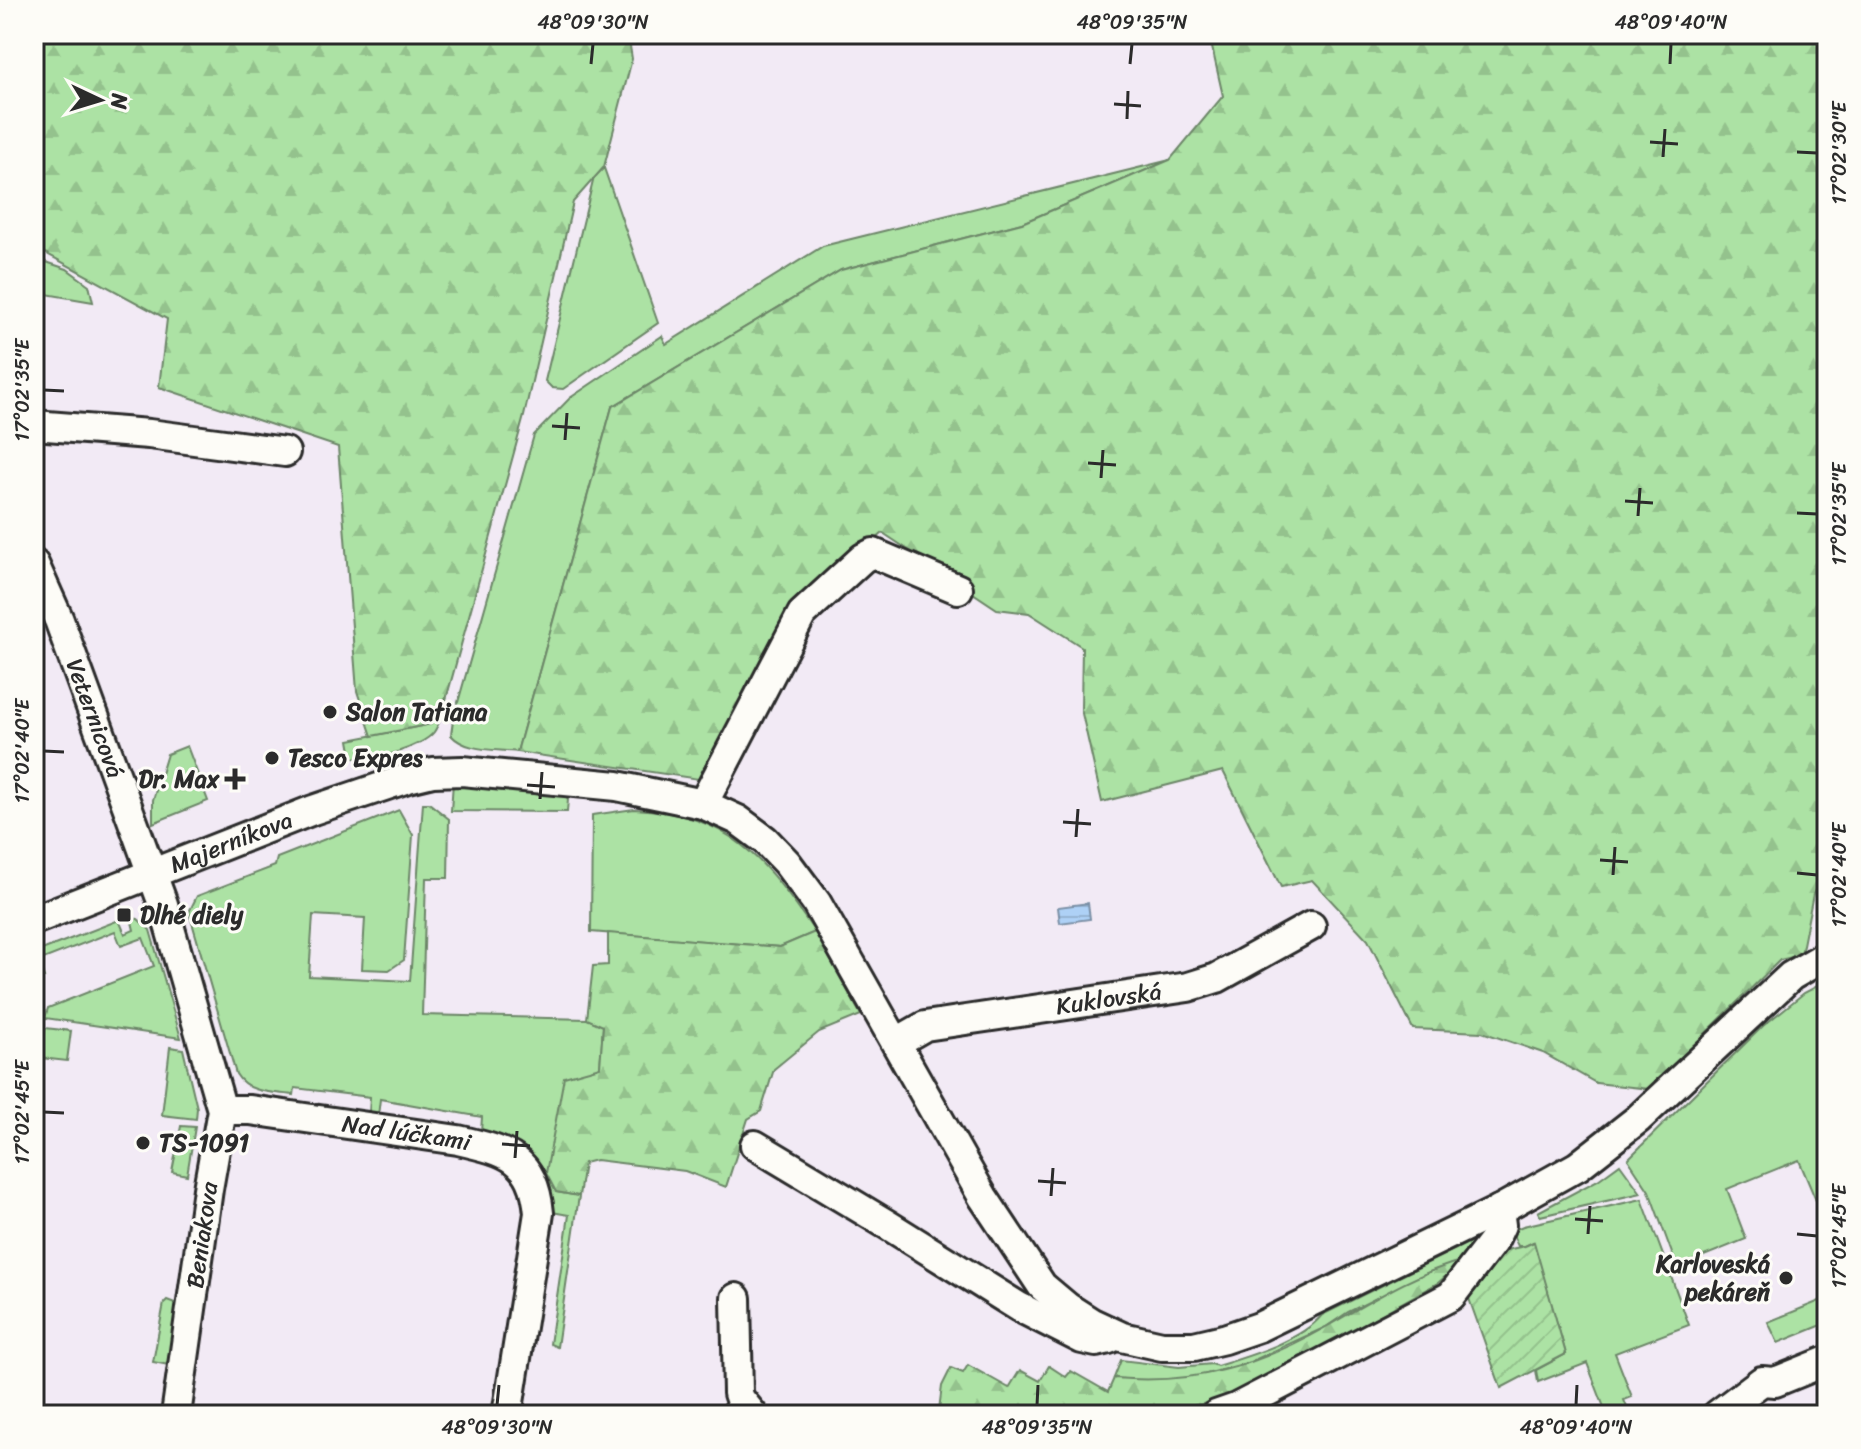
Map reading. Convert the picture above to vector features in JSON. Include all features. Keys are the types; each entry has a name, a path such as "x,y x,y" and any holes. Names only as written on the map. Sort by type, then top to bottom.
{"street":[{"path":"34,425 149,434 285,452"},
{"path":"958,589 873,553 863,558 802,614 703,804 738,820 765,840 816,902 983,1197 1042,1286 1092,1323 1122,1337 1162,1346 1194,1346 1224,1339 1300,1308 1499,1210 1578,1166 1608,1143 1638,1119 1791,976 1827,955"},
{"name":"Veternicová","path":"34,564 59,620 152,874"},
{"name":"Majerníkova","path":"34,920 313,810 433,772 462,771 587,783 703,804"},
{"name":"Beniakova","path":"152,874 222,1110 176,1415"},
{"name":"Kuklovská","path":"897,1042 925,1026 1188,987 1217,978 1311,926"},
{"name":"Nad lúčkami","path":"222,1110 250,1110 390,1129 490,1147 510,1156 526,1169 537,1189 539,1213 507,1415"},
{"path":"755,1145 1019,1307 1082,1339 1096,1342 1122,1337"},
{"path":"1216,1415 1236,1408 1451,1296 1494,1240 1501,1225 1499,1210"},
{"path":"736,1298 738,1393 753,1415"},
{"path":"1717,1415 1762,1381 1775,1382 1827,1361"}],"green space":[{"path":"34,34 638,34 629,40 632,59 604,167 573,202 524,416 447,696 431,724 372,736 357,691 338,447 159,387 167,319 34,247"},
{"path":"1209,34 1827,34 1827,867 1813,894 1801,955 1780,960 1649,1089 1596,1083 1543,1053 1482,1032 1413,1029 1368,940 1312,880 1281,887 1223,771 1102,802 1081,709 1082,647 1029,613 997,609 883,533 796,609 705,780 517,752 612,407 841,270 1022,223 1170,160 1223,96"},
{"path":"1170,160 1022,223 841,270 612,407 517,752 473,747 451,735 534,435 570,398 662,336 666,344 823,246"},
{"path":"604,168 658,323 563,389 552,388 545,381 594,177"},
{"path":"34,258 67,269 89,285 93,302 34,292"},
{"path":"447,696 439,724 428,738 383,756 352,757 349,740 431,724"},
{"path":"187,746 208,801 153,823 153,800 167,754"},
{"path":"453,782 564,794 568,799 567,812 451,811"},
{"path":"423,803 429,803 449,819 448,878 426,878 422,1015 587,1019 603,1025 600,1067 556,1192 579,1196 557,1347 550,1344 569,1215 552,1212 481,1132 482,1117 380,1099 378,1116 369,1114 370,1097 295,1088 294,1095 254,1089 241,1081 236,1074 189,912 197,896 275,866 277,858 399,810 413,835 404,960 389,970 362,969 365,918 313,915 309,976 410,981"},
{"path":"634,809 696,820 741,845 779,882 815,932 780,947 591,932 592,815"},
{"path":"131,918 138,919 150,930 181,1038 45,1018 48,1008 154,966 143,938 121,946 115,931 38,961 44,978 34,978 34,953 119,920 125,934 134,930"},
{"path":"815,932 861,1015 819,1032 774,1069 761,1111 748,1119 726,1187 685,1171 596,1160 584,1163 579,1196 556,1192 546,1173 564,1077 600,1067 603,1026 587,1019 593,966 608,965 608,933 780,947"},
{"path":"1827,981 1827,1202 1817,1203 1799,1160 1727,1189 1746,1239 1677,1267 1649,1191 1628,1159 1763,1026 1804,993"},
{"path":"45,1028 71,1031 67,1061 41,1058"},
{"path":"170,1047 183,1049 197,1108 196,1119 162,1115"},
{"path":"181,1126 195,1127 187,1175 172,1172"},
{"path":"1620,1164 1641,1193 1540,1216 1538,1212 1598,1180"},
{"path":"1642,1199 1689,1325 1615,1353 1632,1397 1624,1400 1630,1415 1607,1415 1587,1363 1538,1382 1536,1370 1566,1354 1533,1242 1518,1246 1511,1231"},
{"path":"1484,1235 1464,1260 1427,1273 1348,1312 1326,1327 1250,1362 1192,1378 1155,1382 1114,1378 1121,1360 1179,1367 1217,1366 1259,1352 1301,1333 1322,1315"},
{"path":"1534,1242 1566,1354 1501,1388 1467,1293 1497,1252"},
{"path":"1464,1260 1438,1283 1259,1382 1213,1402 1144,1415 939,1410 942,1386 951,1368 963,1373 968,1365 1009,1388 1020,1370 1040,1381 1049,1366 1066,1377 1071,1371 1108,1392 1114,1378 1171,1379 1249,1363 1300,1341 1410,1280"},
{"path":"1827,1298 1827,1323 1778,1343 1768,1322"},
{"path":"167,1300 178,1308 169,1365 153,1362"}],"water":[{"path":"1088,903 1090,919 1060,923 1058,907"}],"place":[{"name":"Salon Tatiana","path":"330,712"},
{"name":"Tesco Expres","path":"272,758"},
{"name":"Dr. Max","path":"235,779"},
{"name":"Dlhé diely","path":"124,915"},
{"name":"TS-1091","path":"143,1143"},
{"name":"Karloveská pekáreň","path":"1786,1278"}]}
